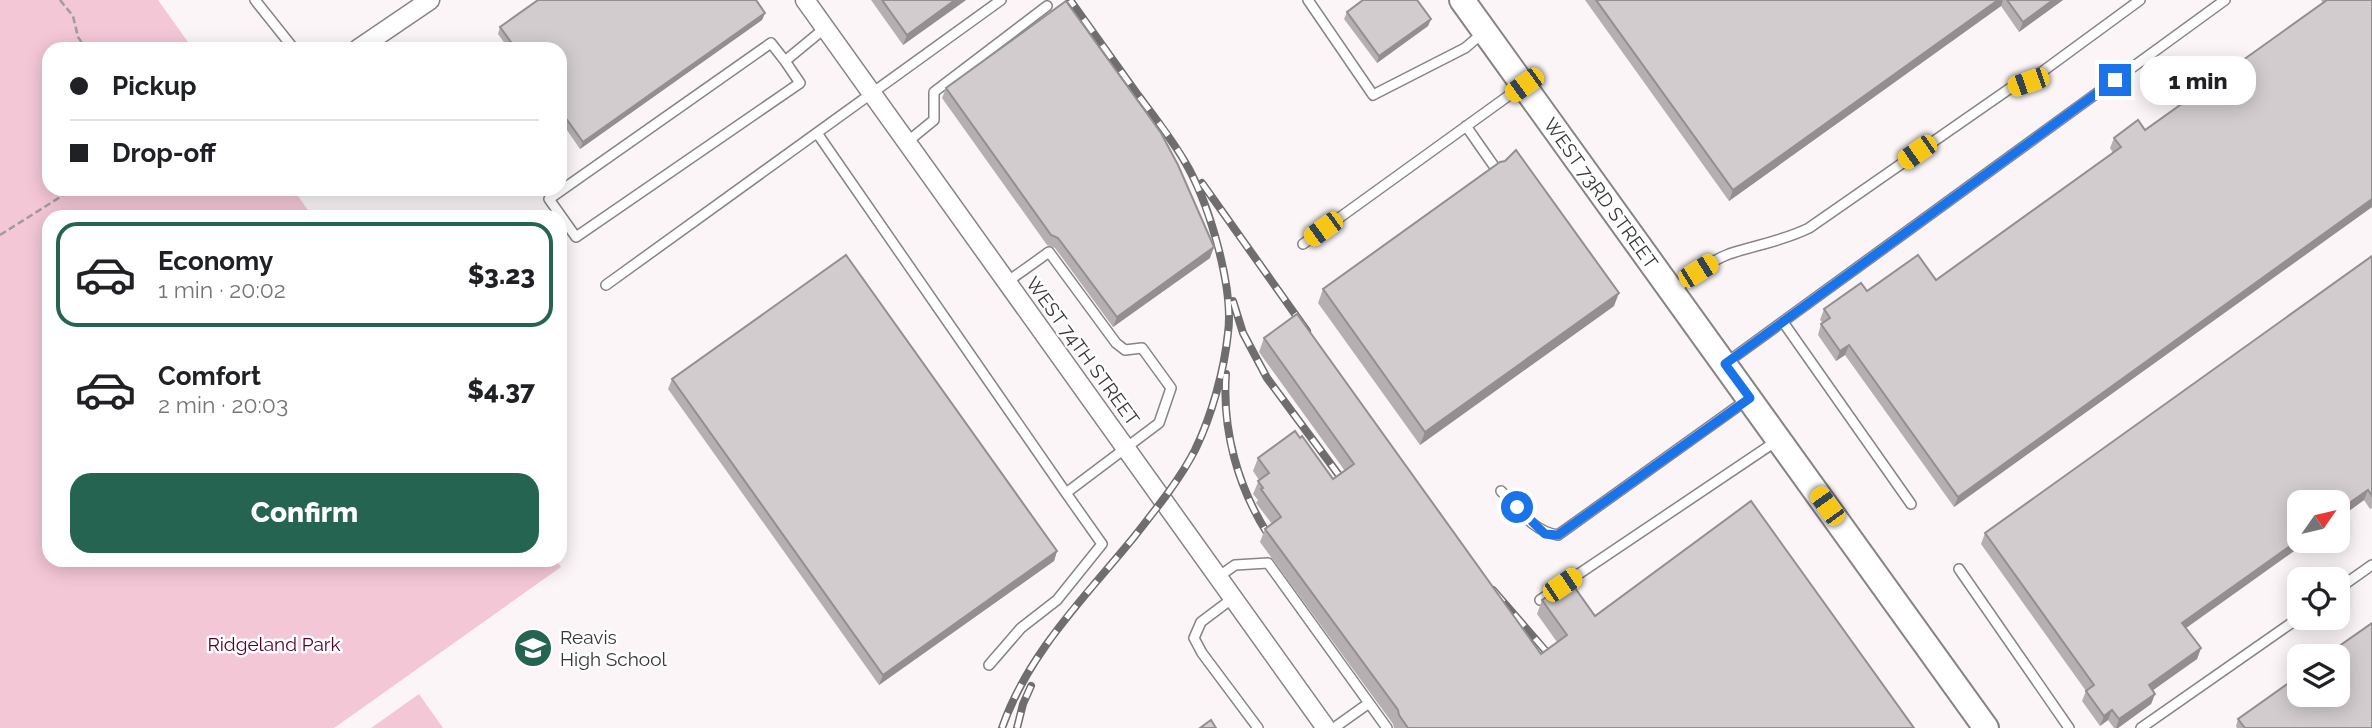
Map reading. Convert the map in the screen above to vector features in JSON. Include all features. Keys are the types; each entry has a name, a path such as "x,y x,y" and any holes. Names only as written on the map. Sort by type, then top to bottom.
{"street":[{"path":"368,42 430,0"},
{"name":"WEST 74TH STREET","path":"805,0 1326,728"},
{"name":"WEST 73RD STREET","path":"1462,0 1986,728"}],"lane":[{"path":"255,0 288,42"},
{"path":"606,285 1001,0"},
{"path":"1308,0 1373,95 1465,48 1485,31"},
{"path":"1673,291 1698,271 1729,254 1774,242 1809,228 2009,89 2028,82 2140,0"},
{"path":"1725,364 2225,0"},
{"path":"907,142 934,120 934,92 1047,6"},
{"path":"785,61 825,29"},
{"path":"567,186 771,43 800,83 576,237 567,224"},
{"path":"1303,244 1524,85"},
{"path":"1466,126 1496,169"},
{"path":"817,133 1102,544 1057,600 1021,628 989,666"},
{"path":"553,196 549,199 557,210"},
{"path":"1007,282 1049,252 1116,343 1125,350 1142,348 1171,388 1159,424 1066,493"},
{"path":"1783,322 1911,504"},
{"path":"1501,491 1545,534 1558,535 1750,398"},
{"path":"1540,600 1779,439"},
{"path":"1218,577 1235,565 1268,564 1387,728"},
{"path":"2350,581 2372,565"},
{"path":"1959,569 2069,728"},
{"path":"1233,598 1201,622 1194,638 1202,653 1258,728"},
{"path":"2141,728 2287,626"},
{"path":"1334,728 1369,703"}],"path":[{"path":"60,0 73,16 81,42"},
{"path":"0,235 62,196"}],"green space":[{"name":"Ridgeland Park","path":"0,0 158,0 188,42 42,42 42,196 298,196 308,210 42,210 42,567 561,567 334,728 0,728"},
{"path":"419,694 443,728 371,728"}],"building":[{"path":"538,0 756,0 765,13 583,142 567,120 567,42 511,42 500,27"},
{"path":"882,0 955,0 907,35"},
{"path":"1363,0 1417,0 1431,19 1379,56 1347,12"},
{"path":"1596,0 1998,0 1733,190"},
{"path":"2007,0 2053,0 2023,22"},
{"path":"2327,0 2372,0 2372,199 1958,497 1849,345 1840,351 1821,324 1830,318 1824,309 1861,283 1867,291 1918,255 1936,280 2121,147 2114,138 2138,120 2145,130"},
{"path":"1066,1 1161,133 1214,247 1117,317 1058,238 1051,235 946,88"},
{"path":"1516,150 1619,293 1425,432 1323,289 1505,161"},
{"path":"846,255 1057,551 883,675 672,379"},
{"path":"2372,256 2372,496 2368,490 2350,503 2350,490 2287,490 2287,548 2182,623 2201,648 2149,685 2155,694 2119,719 2112,710 2104,716 2086,691 2094,685 1985,533"},
{"path":"1297,314 1541,654 1567,635 1542,600 1570,581 1595,616 1751,501 1914,728 1408,728 1398,710 1265,529 1281,517 1261,489 1263,488 1258,481 1269,473 1258,458 1295,431 1300,438 1302,436 1333,479 1354,464 1264,338"},
{"path":"2372,623 2372,728 2245,728 2238,719 2287,684 2287,707 2350,707 2350,644 2342,644"},
{"path":"1211,720 1216,728 1200,728"}],"railway":[{"path":"1002,728 1013,701 1042,650 1134,537 1189,462 1212,408 1228,333 1229,315 1224,272 1212,226 1197,185 1171,140 1070,0"},
{"path":"1202,183 1307,331"},
{"path":"1233,301 1243,333 1267,378 1344,482"},
{"path":"1226,374 1227,417 1234,458 1249,498 1269,536"},
{"path":"1493,590 1551,657"},
{"path":"1017,728 1031,686"}],"place":[{"name":"Reavis High School","path":"533,648"}],"route":[{"path":"1517,507 1545,534 1558,535 1750,398 1725,364 2115,80"}]}
